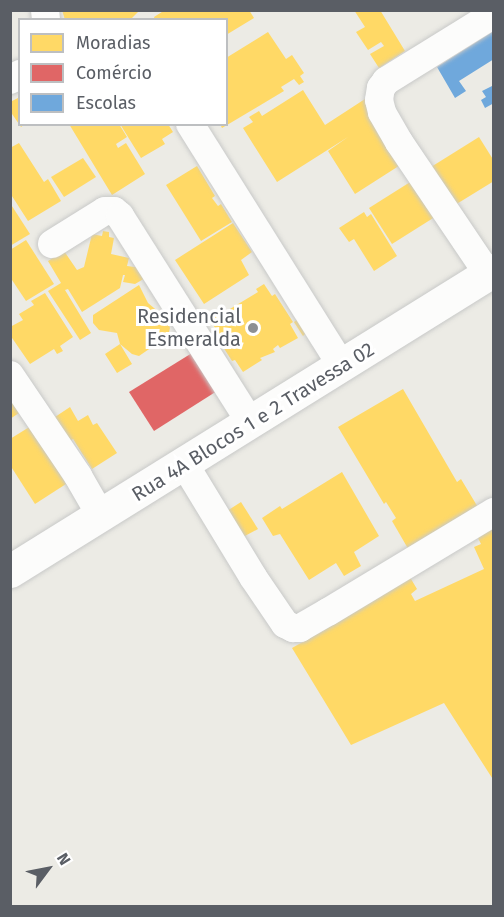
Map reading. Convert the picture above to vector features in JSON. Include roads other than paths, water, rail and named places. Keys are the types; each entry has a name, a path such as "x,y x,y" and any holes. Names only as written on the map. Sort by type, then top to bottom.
{"street":[{"path":"491,272 399,142 382,112 379,100 381,87 386,81 494,14"},
{"path":"190,126 342,366"},
{"path":"52,244 105,211 114,211 120,216 251,423"},
{"name":"Rua 4A Blocos 1 e 2 Travessa 02","path":"10,571 185,465 491,272"},
{"path":"10,375 78,476 101,516"},
{"path":"185,465 259,586 285,624 293,628 300,628 328,612 494,512"}],"place":[{"name":"Residencial Esmeralda","path":"253,328"}]}
